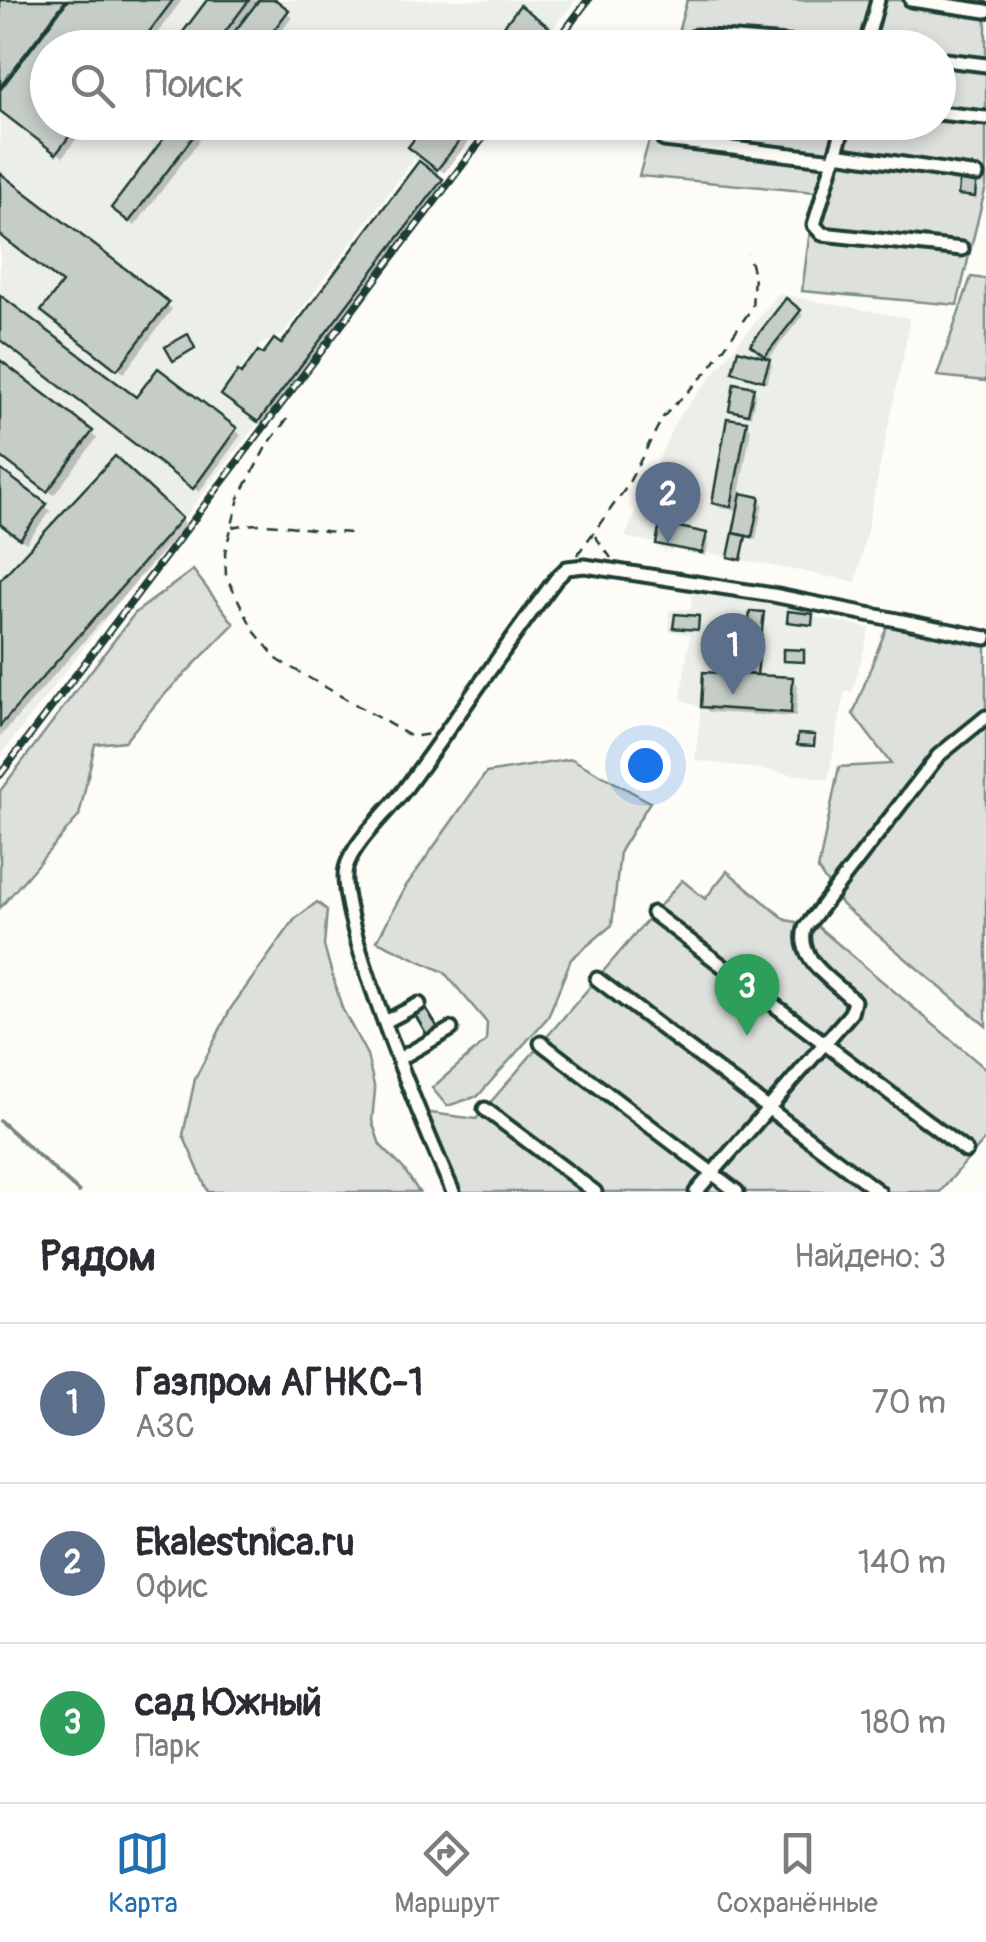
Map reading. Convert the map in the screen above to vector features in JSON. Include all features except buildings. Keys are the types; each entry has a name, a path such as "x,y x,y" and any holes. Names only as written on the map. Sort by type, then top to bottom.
{"street":[{"path":"870,30 878,0"},
{"path":"912,0 986,11"},
{"path":"956,61 986,65"},
{"path":"956,115 986,118"},
{"path":"664,140 978,175"},
{"path":"840,140 814,225 822,234 962,249"},
{"path":"453,1192 423,1126 385,1022 346,899 345,869 523,622 567,568 585,566 773,595 986,638"},
{"path":"696,1192 851,1012 854,1001 806,956 802,938 806,928 938,756 986,716"},
{"path":"653,914 966,1151"},
{"path":"597,979 879,1192"},
{"path":"385,1022 419,1004"},
{"path":"399,1059 451,1029"},
{"path":"541,1044 737,1192"},
{"path":"485,1109 594,1192"}],"path":[{"path":"567,568 626,488 663,417 713,364 752,308 754,275 748,253"},
{"path":"288,419 250,472 225,552 226,576 254,631 278,660 412,737 446,732"},
{"path":"231,528 249,523 355,533"},
{"path":"594,535 621,571"}],"shaded area":[{"path":"0,0 576,0 551,30 30,30 30,140 463,140 437,172 414,159 282,335 262,344 220,393 258,422 0,756"},
{"path":"687,0 986,0 986,186 957,305 802,291 815,192 639,176 649,140 956,140 956,30 679,30"},
{"path":"971,277 986,279 986,381 937,376"},
{"path":"778,294 908,318 856,582 625,537 676,420"},
{"path":"193,570 234,624 160,699 125,741 95,744 79,816 0,908 0,791 135,613"},
{"path":"692,587 814,610 814,617 870,628 852,692 845,692 828,779 695,760 701,708 681,699 690,635 669,631 669,610 691,609"},
{"path":"887,626 986,647 986,1026 842,905 818,870 839,767 891,764 853,714"},
{"path":"572,759 650,802 620,851 612,925 571,959 548,1017 478,1096 447,1106 432,1088 486,1041 487,1023 444,972 377,941 406,886 486,773"},
{"path":"727,871 786,920 817,926 986,1069 986,1138 940,1192 460,1192 426,1120 431,1113 476,1119 682,880 705,899"},
{"path":"317,902 327,910 324,946 342,1008 367,1055 375,1090 372,1121 380,1145 403,1168 419,1192 208,1192 183,1135 195,1079 231,1008 295,919"}],"waterway":[{"path":"0,1121 79,1192"}],"railway":[{"path":"566,30 588,0"},
{"path":"0,775 481,140"}],"place":[{"name":"Ekalestnica.ru","path":"668,544"},
{"name":"Газпром АГНКС-1","path":"733,695"},
{"name":"сад Южный","path":"747,1036"}]}
